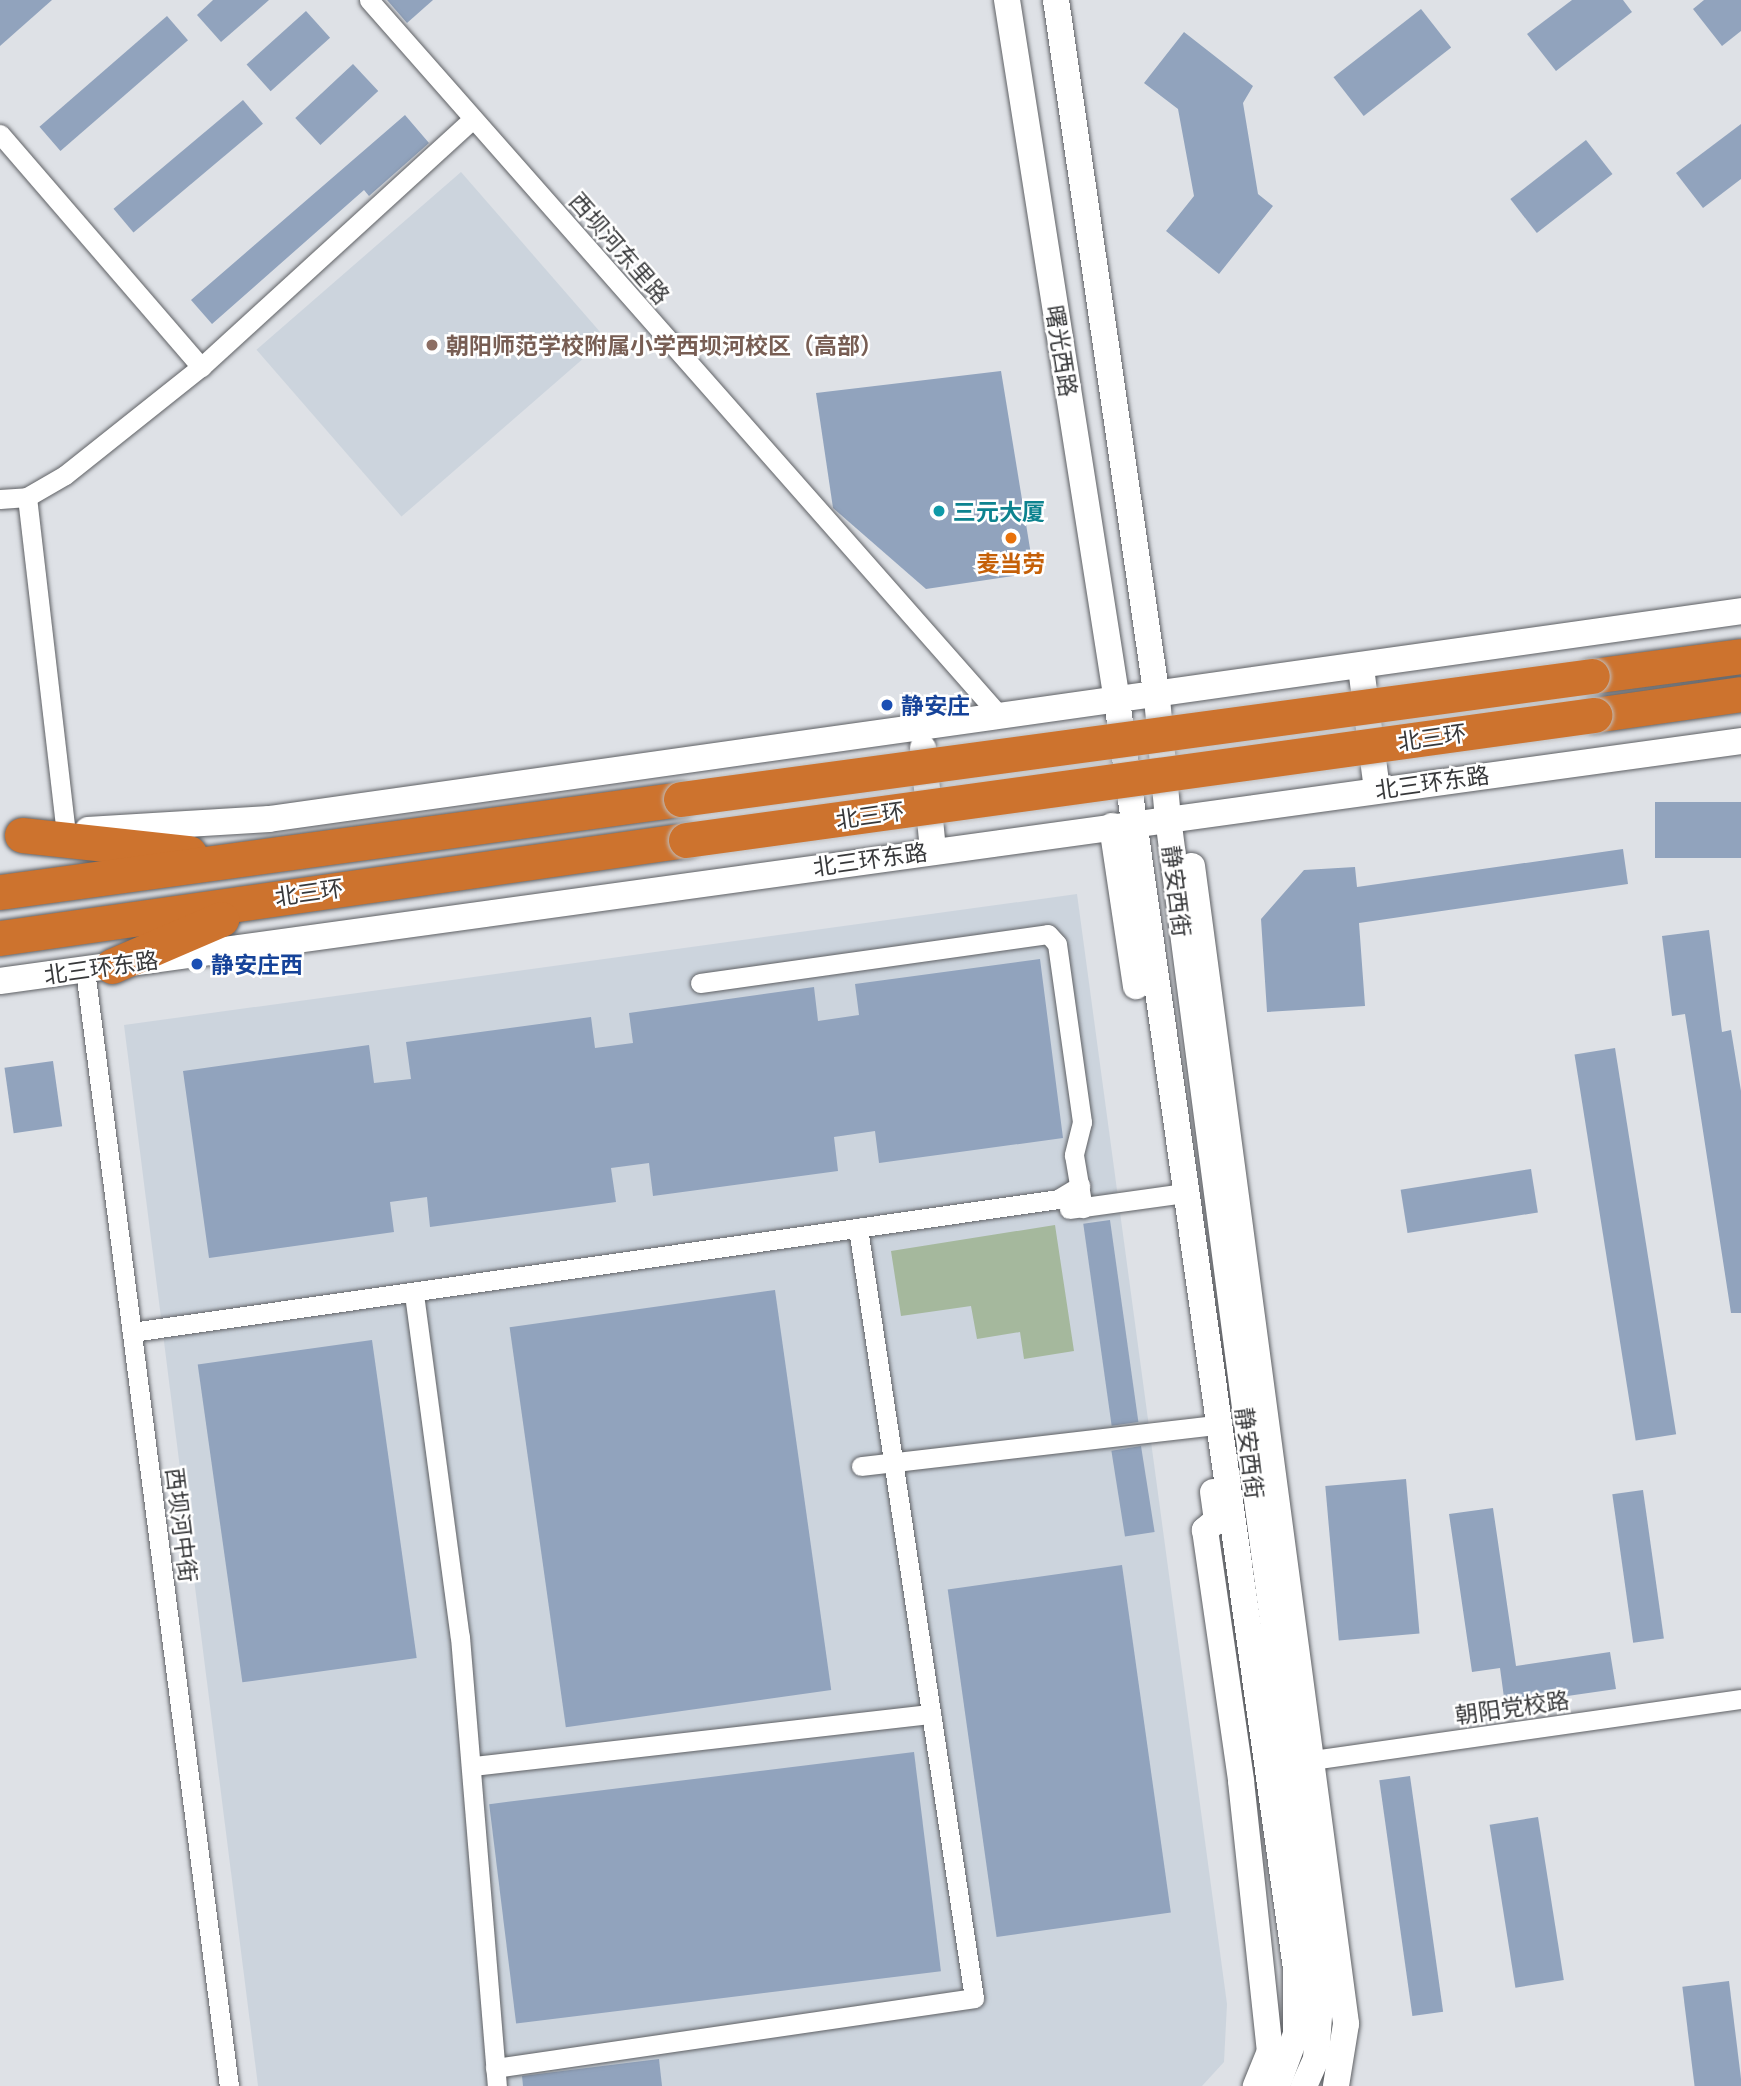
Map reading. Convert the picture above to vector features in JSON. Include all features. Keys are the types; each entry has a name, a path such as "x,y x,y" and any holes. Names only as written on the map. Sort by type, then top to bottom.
{"highway":[{"name":"北三环","path":"0,892 1741,656"},
{"name":"北三环","path":"0,939 271,897 1741,694"},
{"path":"11,837 245,859"},
{"path":"99,968 271,897"}],"street":[{"name":"西坝河东里路","path":"369,0 1001,717"},
{"name":"曙光西路","path":"1007,0 1116,701 1121,824"},
{"name":"曙光西路","path":"1056,0 1176,817"},
{"path":"0,499 27,498 65,475 201,367 473,119"},
{"path":"0,134 201,367"},
{"path":"27,498 66,832"},
{"path":"11,837 269,819 1116,701 1157,698 1741,611"},
{"path":"1362,668 1377,790"},
{"path":"921,729 933,850"},
{"name":"北三环东路","path":"0,981 1121,824 1741,741"},
{"path":"1176,817 1235,1168 1301,1762 1346,2024 1336,2086"},
{"name":"静安西街","path":"1176,817 1222,1234 1301,1762 1321,1989 1316,2059 1304,2086"},
{"name":"静安西街","path":"1121,824 1210,1426 1296,1969 1296,2034 1277,2086"},
{"path":"700,983 1048,934 1057,944 1083,1122 1074,1155 1080,1186 1076,1208 1176,1195"},
{"name":"西坝河中街","path":"99,968 132,1332 229,2086"},
{"path":"1222,1234 1235,1168"},
{"path":"132,1332 414,1294 1058,1199 1080,1186"},
{"path":"414,1294 473,1766 496,2077 974,1998 858,1228"},
{"path":"861,1466 1210,1426 1217,1520 1205,1530 1241,1781 1270,2051 1256,2086"},
{"name":"朝阳党校路","path":"1301,1762 1741,1699"},
{"path":"473,1766 932,1714"}],"shaded area":[{"name":"朝阳师范学校附属小学西坝河校区（高部）","path":"461,172 606,339 401,517 256,350"},
{"path":"1077,894 1227,2004 1224,2062 1202,2086 258,2086 124,1025"}],"green space":[{"path":"1055,1225 1074,1351 1024,1359 1020,1332 977,1339 971,1306 901,1316 891,1251"}],"building":[{"path":"0,0 52,0 0,46"},
{"path":"213,0 269,0 221,42 197,15"},
{"path":"387,0 433,0 407,23"},
{"path":"1572,0 1623,0 1632,12 1556,71 1527,34"},
{"path":"1704,0 1741,0 1741,31 1722,46 1693,9"},
{"path":"1421,9 1451,48 1364,116 1334,77"},
{"path":"306,11 330,38 271,91 247,65"},
{"path":"167,16 188,40 60,151 39,127"},
{"path":"1184,32 1253,86 1243,103 1258,194 1273,206 1219,274 1166,231 1194,196 1178,109 1144,83"},
{"path":"353,64 378,91 320,145 295,118"},
{"path":"243,100 263,124 133,232 114,209"},
{"path":"405,115 429,143 369,196 364,190 212,324 191,300"},
{"path":"1741,124 1741,179 1703,208 1676,173"},
{"path":"1586,140 1612,174 1537,233 1510,199"},
{"path":"1001,371 1034,573 926,589 833,508 816,393"},
{"path":"1655,802 1741,802 1741,858 1655,858"},
{"path":"1623,849 1628,884 1359,923 1365,1006 1267,1012 1261,919 1304,870 1355,867 1357,887"},
{"path":"1709,930 1722,1032 1731,1030 1741,1091 1741,1313 1731,1313 1685,1014 1672,1016 1662,936"},
{"path":"1040,959 1063,1138 879,1163 875,1131 834,1137 838,1171 653,1196 649,1163 611,1168 616,1202 430,1227 427,1197 390,1202 394,1232 209,1258 183,1071 369,1045 374,1083 411,1079 406,1042 591,1017 595,1048 633,1043 629,1013 814,987 818,1021 859,1015 855,984"},
{"path":"1615,1048 1676,1434 1636,1441 1575,1054"},
{"path":"53,1061 62,1126 14,1133 4,1068"},
{"path":"1531,1169 1538,1212 1408,1233 1401,1190"},
{"path":"1110,1220 1138,1422 1112,1426 1083,1224"},
{"path":"775,1290 831,1690 566,1727 510,1327"},
{"path":"372,1340 417,1658 242,1682 198,1364"},
{"path":"1141,1446 1155,1532 1125,1537 1111,1451"},
{"path":"1406,1479 1420,1633 1339,1640 1325,1486"},
{"path":"1643,1490 1664,1639 1633,1643 1612,1494"},
{"path":"1493,1508 1516,1666 1610,1652 1616,1689 1505,1705 1500,1668 1472,1672 1449,1514"},
{"path":"1122,1565 1171,1913 997,1937 948,1589"},
{"path":"914,1752 941,1971 516,2024 489,1804"},
{"path":"1410,1776 1443,2012 1412,2016 1379,1780"},
{"path":"1538,1817 1564,1980 1515,1988 1490,1825"},
{"path":"1729,1981 1741,2086 1695,2086 1682,1987"},
{"path":"659,2059 662,2086 523,2086 522,2076"}],"place":[{"name":"朝阳师范学校附属小学西坝河校区（高部）","path":"432,345"},
{"name":"三元大厦","path":"939,511"},
{"name":"麦当劳","path":"1011,538"},
{"name":"静安庄","path":"887,705"},
{"name":"静安庄西","path":"197,964"}]}
